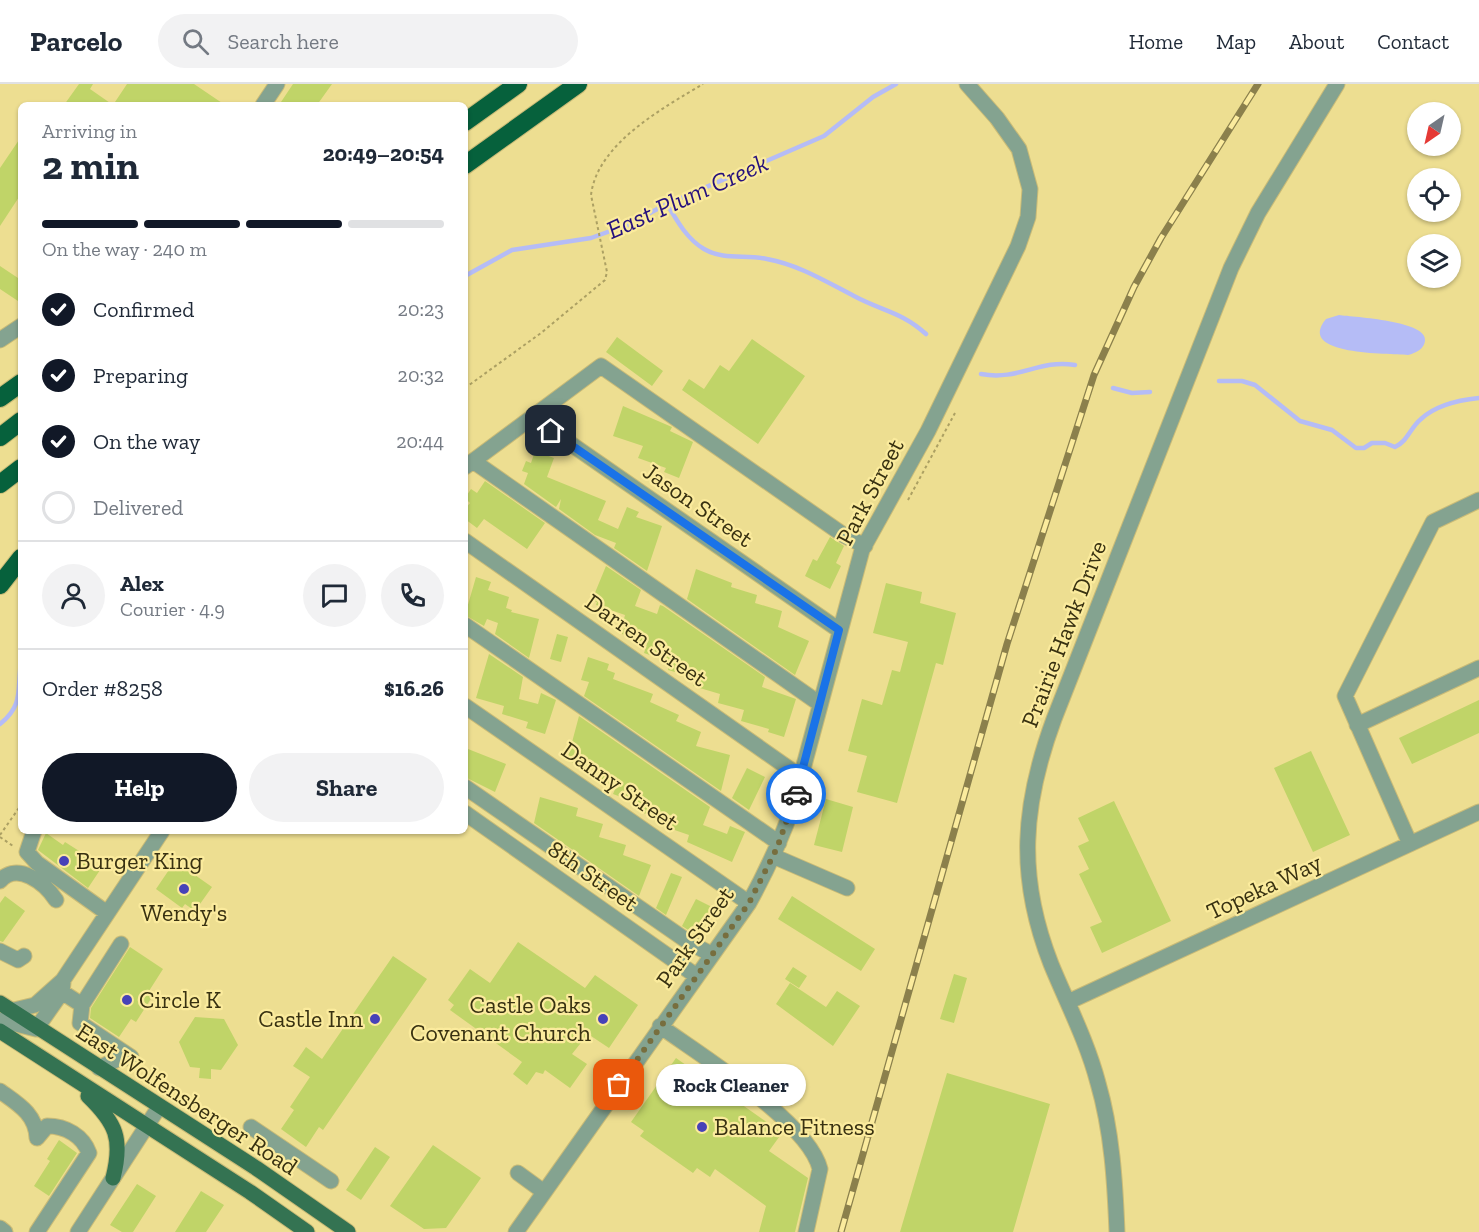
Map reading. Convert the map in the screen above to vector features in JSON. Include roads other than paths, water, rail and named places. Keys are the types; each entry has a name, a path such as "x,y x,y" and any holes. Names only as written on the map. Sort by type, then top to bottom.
{"highway":[{"path":"468,120 518,84"},
{"path":"468,163 578,84"},
{"path":"0,398 18,385"},
{"path":"0,437 18,423"},
{"path":"0,484 18,470"},
{"path":"0,585 18,562"}],"main road":[{"name":"East Wolfensberger Road","path":"3,1011 99,1068 348,1232"},
{"name":"East Wolfensberger Road","path":"0,1031 307,1232"},
{"path":"49,1062 101,1108 114,1128 119,1149 113,1178"}],"street":[{"path":"265,102 277,84"},
{"name":"Park Street","path":"516,1232 695,975 749,903 776,849 801,777 839,630 865,546 928,431 1024,231 1030,203 1028,175 1019,149 997,118 967,84"},
{"name":"Prairie Hawk Drive","path":"1117,1232 1110,1140 1105,1109 1093,1067 1042,939 1031,899 1027,857 1028,823 1035,776 1054,719 1213,309 1258,213 1337,84"},
{"path":"0,340 18,328"},
{"path":"820,704 469,464 601,366 845,536 865,546"},
{"name":"Jason Street","path":"532,417 839,630"},
{"path":"1410,844 1345,696 1433,522 1479,501"},
{"name":"Darren Street","path":"468,543 801,777"},
{"path":"468,627 776,849 847,888"},
{"path":"1357,725 1479,668"},
{"name":"Danny Street","path":"468,708 749,903"},
{"path":"468,789 690,943 711,954"},
{"name":"Topeka Way","path":"1068,1002 1479,813"},
{"name":"8th Street","path":"468,815 695,975"},
{"path":"33,834 27,852 37,864 107,913"},
{"path":"36,1029 107,913 160,834"},
{"path":"0,881 8,874 22,872 51,892 56,900"},
{"path":"99,1068 118,1059 131,1057 80,1023 82,1005 121,944"},
{"path":"0,951 18,960 24,956"},
{"path":"62,986 82,1005"},
{"path":"3,1011 35,1005 62,986"},
{"path":"660,1026 754,1094 795,1131 809,1147 818,1160 820,1169 806,1232"},
{"path":"0,1091 28,1112 37,1125 37,1138 47,1126 61,1126 85,1142 89,1153 37,1232"},
{"path":"78,1232 159,1107"},
{"path":"251,1126 331,1181"},
{"path":"518,1173 544,1192"},
{"path":"0,1228 5,1232"}],"water":[{"path":"1339,315 1404,325 1423,334 1425,341 1419,350 1408,355 1348,350 1333,346 1323,340 1320,331 1326,319"}],"waterway":[{"name":"East Plum Creek","path":"468,274 512,250 591,238 627,225 667,204 824,136 873,97 896,84"},
{"path":"667,204 687,235 704,249 720,255 759,258 790,265 900,316 926,334"},
{"path":"981,374 1007,375 1050,365 1075,365"},
{"path":"1219,381 1242,381 1255,385 1300,421 1332,430 1356,448 1364,448 1372,443 1385,443 1395,447 1427,414 1456,402 1479,398"},
{"path":"1113,388 1132,393 1150,392"},
{"name":"East Plum Creek","path":"0,724 13,710 18,696"}],"railway":[{"path":"841,1232 1007,644 1094,375 1134,287 1161,238 1258,84"}],"place":[{"name":"Burger King","path":"64,861"},
{"name":"Wendy's","path":"184,889"},
{"name":"Circle K","path":"127,1000"},
{"name":"Castle Inn","path":"375,1019"},
{"name":"Castle Oaks Covenant Church","path":"603,1019"},
{"name":"Rock Cleaner","path":"619,1085"},
{"name":"Balance Fitness","path":"702,1127"}]}
